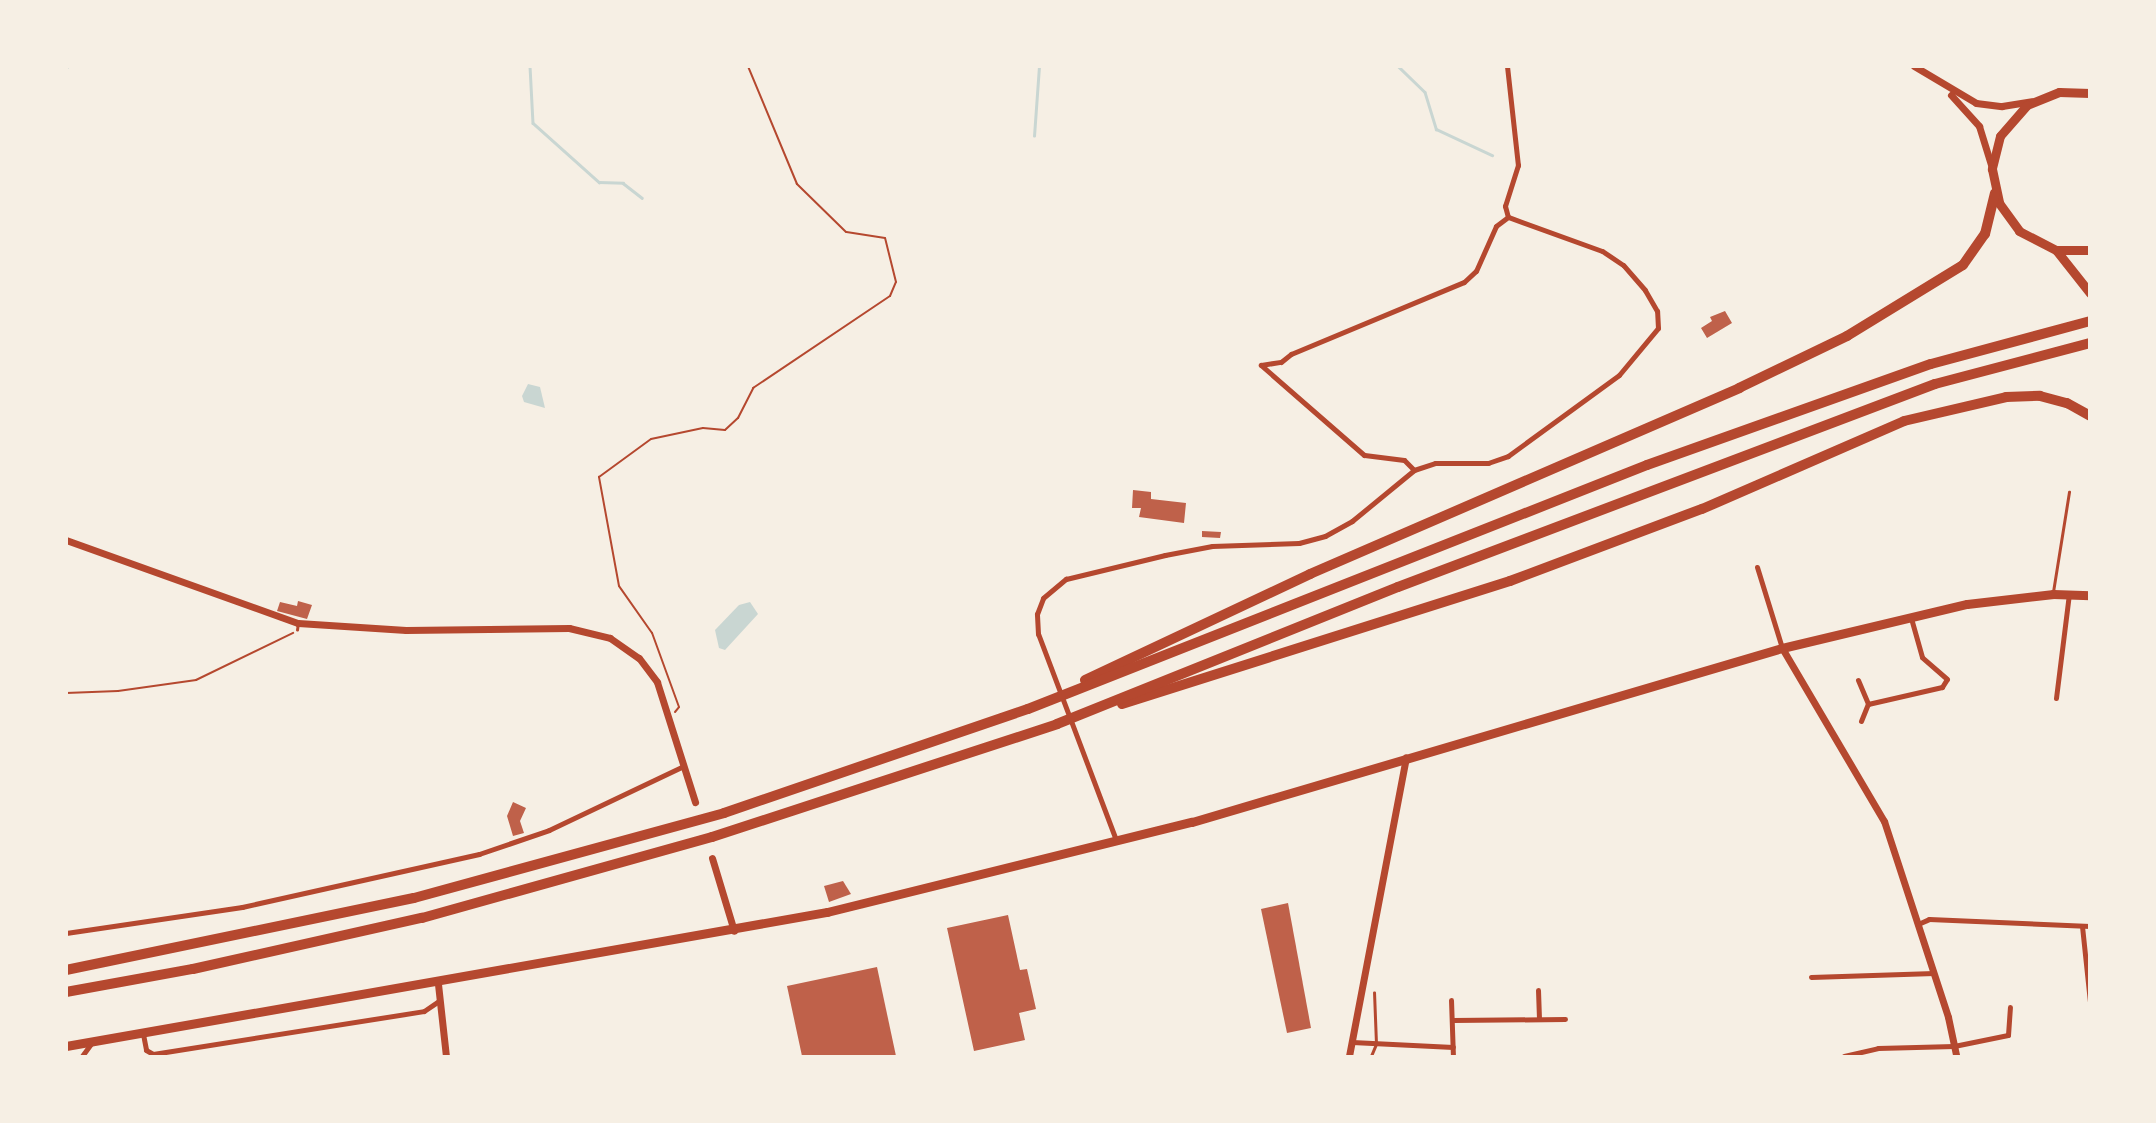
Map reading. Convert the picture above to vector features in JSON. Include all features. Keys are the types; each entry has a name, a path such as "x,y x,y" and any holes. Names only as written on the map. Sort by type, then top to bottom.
{"highway":[{"path":"1028,709 1265,595 1739,388 1847,336 1963,264 1985,234 1995,192"},
{"path":"66,970 387,904 565,859 724,813 1028,709 1647,465 1931,364 2086,321"},
{"path":"1057,724 1398,587 1935,384 2088,344"},
{"path":"66,992 193,969 422,918 712,837 1057,724 1510,581 1702,509 1904,421 2006,397 2067,402 2090,416"}],"main road":[{"path":"2090,93 2059,92 2032,101 2004,130 1992,169 1995,192 2019,231 2056,250 2090,293"},
{"path":"2056,250 2090,250"},
{"path":"66,1046 734,931 1116,840 1782,648 1967,604 2053,594 2090,595"}],"street":[{"path":"1507,66 1518,165 1504,206 1508,217"},
{"path":"1914,66 1944,88 1979,126 1992,169"},
{"path":"1944,88 1986,105 2032,101"},
{"path":"1116,840 1037,630 1037,614 1043,598 1059,582 1205,547 1298,543 1319,538 1352,522 1415,470 1435,463 1482,464 1513,453 1619,375 1658,328 1657,311 1623,265 1573,237 1508,217"},
{"path":"1415,470 1404,460 1370,457 1359,451 1261,365 1282,362 1291,354 1464,282 1476,271 1496,226 1508,217"},
{"path":"66,540 298,627 588,631 620,642 639,658 657,682 695,802"},
{"path":"1757,567 1782,648 1884,821 1934,973 1956,1056"},
{"path":"2056,698 2069,594"},
{"path":"1868,704 1937,690 1947,679 1922,657 1911,618"},
{"path":"1858,680 1868,704 1861,721"},
{"path":"1349,1056 1406,758"},
{"path":"66,933 242,907 479,854 549,830 684,766"},
{"path":"712,858 734,931"},
{"path":"1918,924 1929,919 2086,926 2090,1002"},
{"path":"1811,977 1934,973"},
{"path":"438,984 446,1056"},
{"path":"1538,990 1539,1019"},
{"path":"1451,1000 1453,1056"},
{"path":"143,1034 146,1050 153,1054 424,1011 439,1001"},
{"path":"1844,1056 1878,1048 1954,1046 2008,1035 2010,1007"},
{"path":"1453,1020 1565,1019"},
{"path":"82,1056 92,1042"},
{"path":"1352,1042 1453,1047"}],"lane":[{"path":"2053,594 2069,492"},
{"path":"1371,1056 1376,1044 1374,993"}],"path":[{"path":"670,718 679,707 649,628 619,586 598,479 651,439 704,428 724,430 738,418 753,388 868,307 890,296 895,288 889,242 877,234 841,229 796,184 748,66"},
{"path":"66,693 118,691 196,680 281,642 298,627"}],"shaded area":[{"path":"528,384 540,387 545,408 524,402 522,396"},
{"path":"750,602 758,614 725,650 719,648 715,630 739,605"}],"building":[{"path":"1725,311 1732,323 1707,338 1701,328 1712,321 1710,317"},
{"path":"1133,490 1151,492 1151,499 1186,503 1184,523 1139,517 1141,508 1132,508"},
{"path":"1202,531 1221,532 1220,538 1202,537"},
{"path":"298,601 312,605 307,619 277,611 280,602 297,606"},
{"path":"513,802 526,808 520,821 524,833 513,836 507,816"},
{"path":"843,881 851,894 829,902 824,886"},
{"path":"1288,903 1311,1028 1287,1033 1261,909"},
{"path":"1008,915 1020,970 1027,969 1036,1009 1019,1013 1025,1040 974,1051 947,928"},
{"path":"877,967 896,1056 802,1056 787,986"}],"waterway":[{"path":"530,66 533,123 599,182 623,183 642,198"},
{"path":"1034,136 1039,66"},
{"path":"1398,66 1425,92 1436,129 1492,155"}]}
